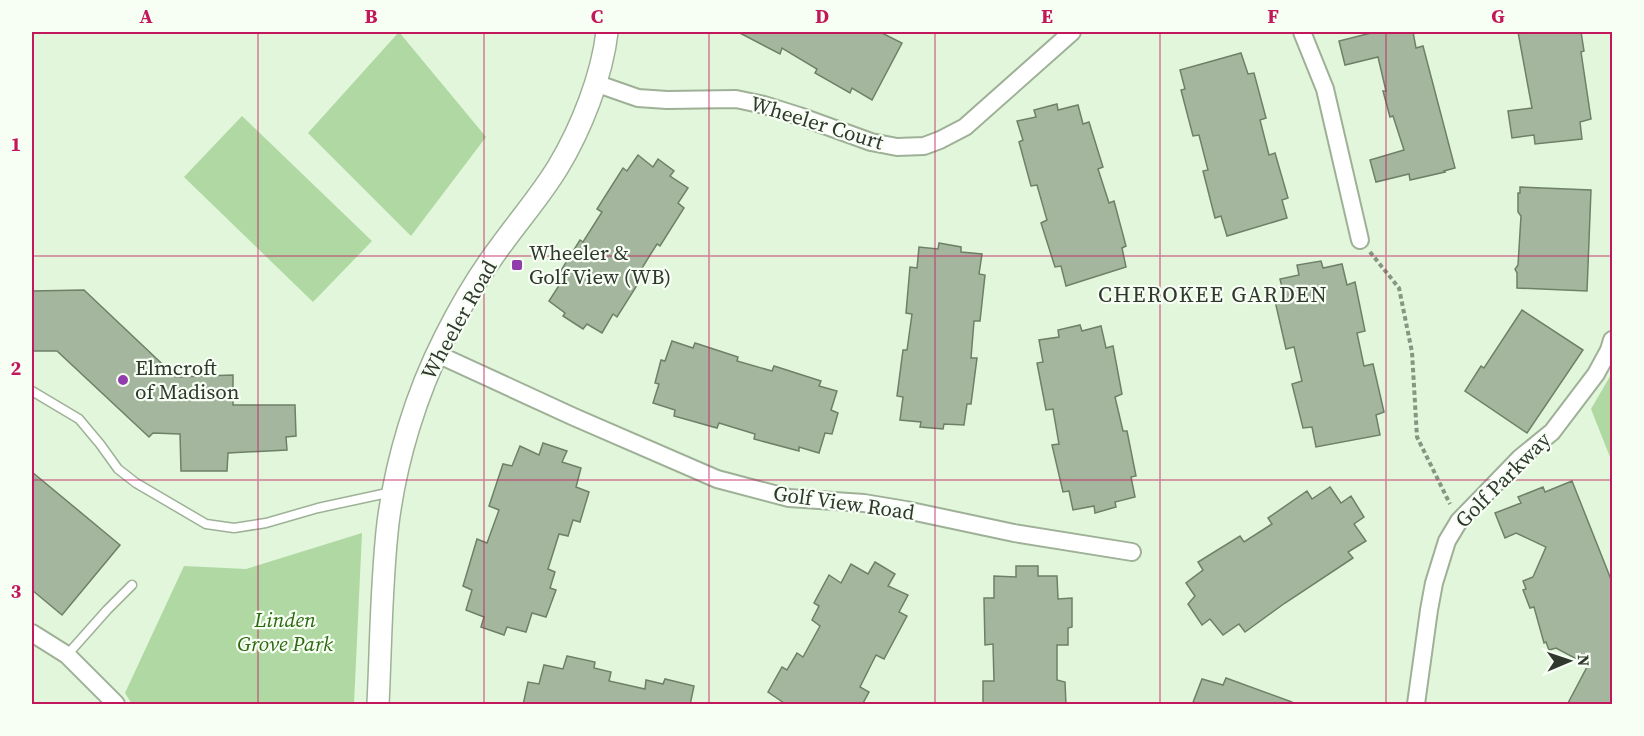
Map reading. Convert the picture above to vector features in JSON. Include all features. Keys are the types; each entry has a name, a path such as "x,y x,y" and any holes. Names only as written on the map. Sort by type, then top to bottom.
{"street":[{"name":"Wheeler Road","path":"378,705 385,552 393,492 406,438 423,387 445,337 478,278 558,167 576,132 595,83 607,32"},
{"name":"Wheeler Court","path":"595,83 638,98 736,99 790,113 871,142 897,147 924,146 965,128 1072,32"},
{"path":"1302,32 1325,88 1360,240"},
{"name":"Golf Parkway","path":"1416,705 1434,583 1447,541 1459,521 1513,465 1552,432 1596,374 1612,340"},
{"name":"Golf View Road","path":"437,354 584,422 717,479 789,498 864,503 1014,533 1132,552"},
{"path":"32,633 67,655 116,705"}],"lane":[{"path":"32,391 79,419 118,469 136,483 206,524 234,528 266,524 318,508 393,492"},
{"path":"67,655 132,585"}],"path":[{"path":"1360,240 1399,288 1412,352 1418,437 1459,521"}],"green space":[{"path":"399,32 486,137 411,236 308,133"},
{"path":"242,116 372,241 313,302 184,177"},
{"path":"1612,373 1612,462 1591,409"},
{"name":"Linden Grove Park","path":"362,533 354,704 132,704 125,693 184,566 246,569"}],"building":[{"path":"738,32 880,32 902,43 872,100 852,88 850,93 815,73 817,69 782,48 780,54"},
{"path":"1375,32 1413,32 1416,48 1423,46 1455,168 1410,180 1409,174 1376,182 1370,160 1404,150 1393,116 1390,117 1378,57 1345,65 1339,41"},
{"path":"1518,32 1581,32 1584,51 1581,52 1591,119 1580,122 1582,139 1535,144 1534,135 1512,138 1508,111 1532,108"},
{"path":"1241,53 1248,74 1254,73 1266,118 1260,120 1269,155 1275,153 1288,198 1282,200 1287,218 1227,236 1221,216 1215,218 1203,171 1208,170 1199,135 1193,136 1181,90 1185,89 1180,70"},
{"path":"1057,104 1058,110 1078,105 1083,124 1089,122 1103,167 1098,169 1109,203 1114,201 1126,246 1122,248 1126,267 1066,286 1061,266 1055,267 1041,223 1047,220 1037,185 1031,186 1019,142 1023,140 1017,121 1036,117 1034,110"},
{"path":"638,155 653,167 658,159 674,171 670,176 688,188 678,203 684,208 660,246 657,244 637,276 641,279 617,317 613,314 602,333 587,324 583,329 563,316 565,313 549,301 560,284 555,280 580,240 583,242 602,212 597,209 623,168 627,171"},
{"path":"1520,187 1591,190 1587,291 1517,288 1515,269 1518,265 1521,216 1518,212"},
{"path":"939,243 961,247 961,252 982,254 979,274 985,275 980,321 974,321 971,358 977,358 971,404 967,404 964,425 944,424 943,429 920,427 921,422 900,420 903,397 897,396 903,350 907,350 912,314 906,313 910,267 917,268 919,247 938,249"},
{"path":"1321,261 1323,268 1342,264 1347,285 1355,282 1365,331 1357,333 1364,366 1373,364 1384,412 1376,415 1380,435 1316,447 1312,427 1303,428 1292,384 1302,381 1294,347 1286,349 1275,301 1285,300 1280,279 1299,275 1297,265"},
{"name":"Elmcroft of Madison","path":"84,290 176,377 233,375 233,405 295,405 296,436 286,437 287,450 228,453 227,471 181,471 180,434 153,433 149,437 57,351 32,351 32,291"},
{"path":"1522,310 1583,350 1527,433 1465,391 1481,366 1484,368"},
{"path":"1080,325 1082,331 1101,326 1106,348 1113,346 1122,394 1115,397 1123,431 1127,431 1136,476 1131,477 1135,497 1115,502 1116,507 1095,513 1094,506 1073,510 1069,491 1063,492 1052,445 1059,444 1053,409 1046,410 1037,363 1043,362 1039,340 1059,337 1058,330"},
{"path":"672,341 693,348 695,343 738,357 737,361 772,371 774,366 821,381 819,386 837,391 831,410 838,413 832,434 825,433 819,453 799,447 799,451 754,439 755,434 719,423 717,428 674,416 675,410 653,403 659,384 655,383 661,360 665,361"},
{"path":"543,443 567,451 562,462 581,468 576,487 589,492 580,522 573,520 568,536 559,534 548,569 555,572 550,588 556,590 546,617 532,613 526,632 507,627 504,635 481,627 484,617 466,610 472,590 463,586 477,539 487,543 499,510 489,506 503,464 512,466 520,446 539,455"},
{"path":"32,472 120,545 62,615 32,590"},
{"path":"1572,481 1612,582 1612,705 1567,705 1588,665 1556,648 1549,650 1546,642 1544,643 1534,607 1530,608 1523,590 1526,589 1523,581 1533,577 1546,547 1516,533 1505,538 1495,513 1521,503 1518,497 1543,487 1545,492"},
{"path":"1330,487 1341,503 1351,496 1364,517 1354,524 1366,541 1348,552 1353,558 1245,632 1239,624 1223,635 1210,619 1202,625 1188,604 1195,596 1186,583 1203,570 1198,562 1240,536 1244,542 1272,524 1268,518 1307,491 1312,499"},
{"path":"875,562 895,574 888,586 908,595 899,612 907,616 884,659 876,655 860,687 869,692 862,705 787,705 768,692 782,667 787,670 797,653 803,657 820,626 812,620 819,606 814,603 829,575 841,583 851,564 868,574"},
{"path":"1016,566 1038,566 1038,576 1057,576 1058,599 1072,598 1072,627 1068,628 1068,645 1057,645 1057,680 1065,682 1066,705 983,705 983,681 994,681 993,644 985,645 984,598 994,598 994,576 1016,577"},
{"path":"567,656 595,662 594,668 611,672 609,681 645,689 646,680 663,684 665,679 694,686 690,705 523,705 528,682 539,684 544,665 563,669"},
{"path":"1226,678 1292,702 1292,705 1192,705 1202,679 1223,685"}],"place":[{"name":"Wheeler & Golf View (WB)","path":"517,265"},
{"name":"Elmcroft of Madison","path":"123,380"}],"district":[{"name":"CHEROKEE GARDEN","path":"1213,294"}]}
